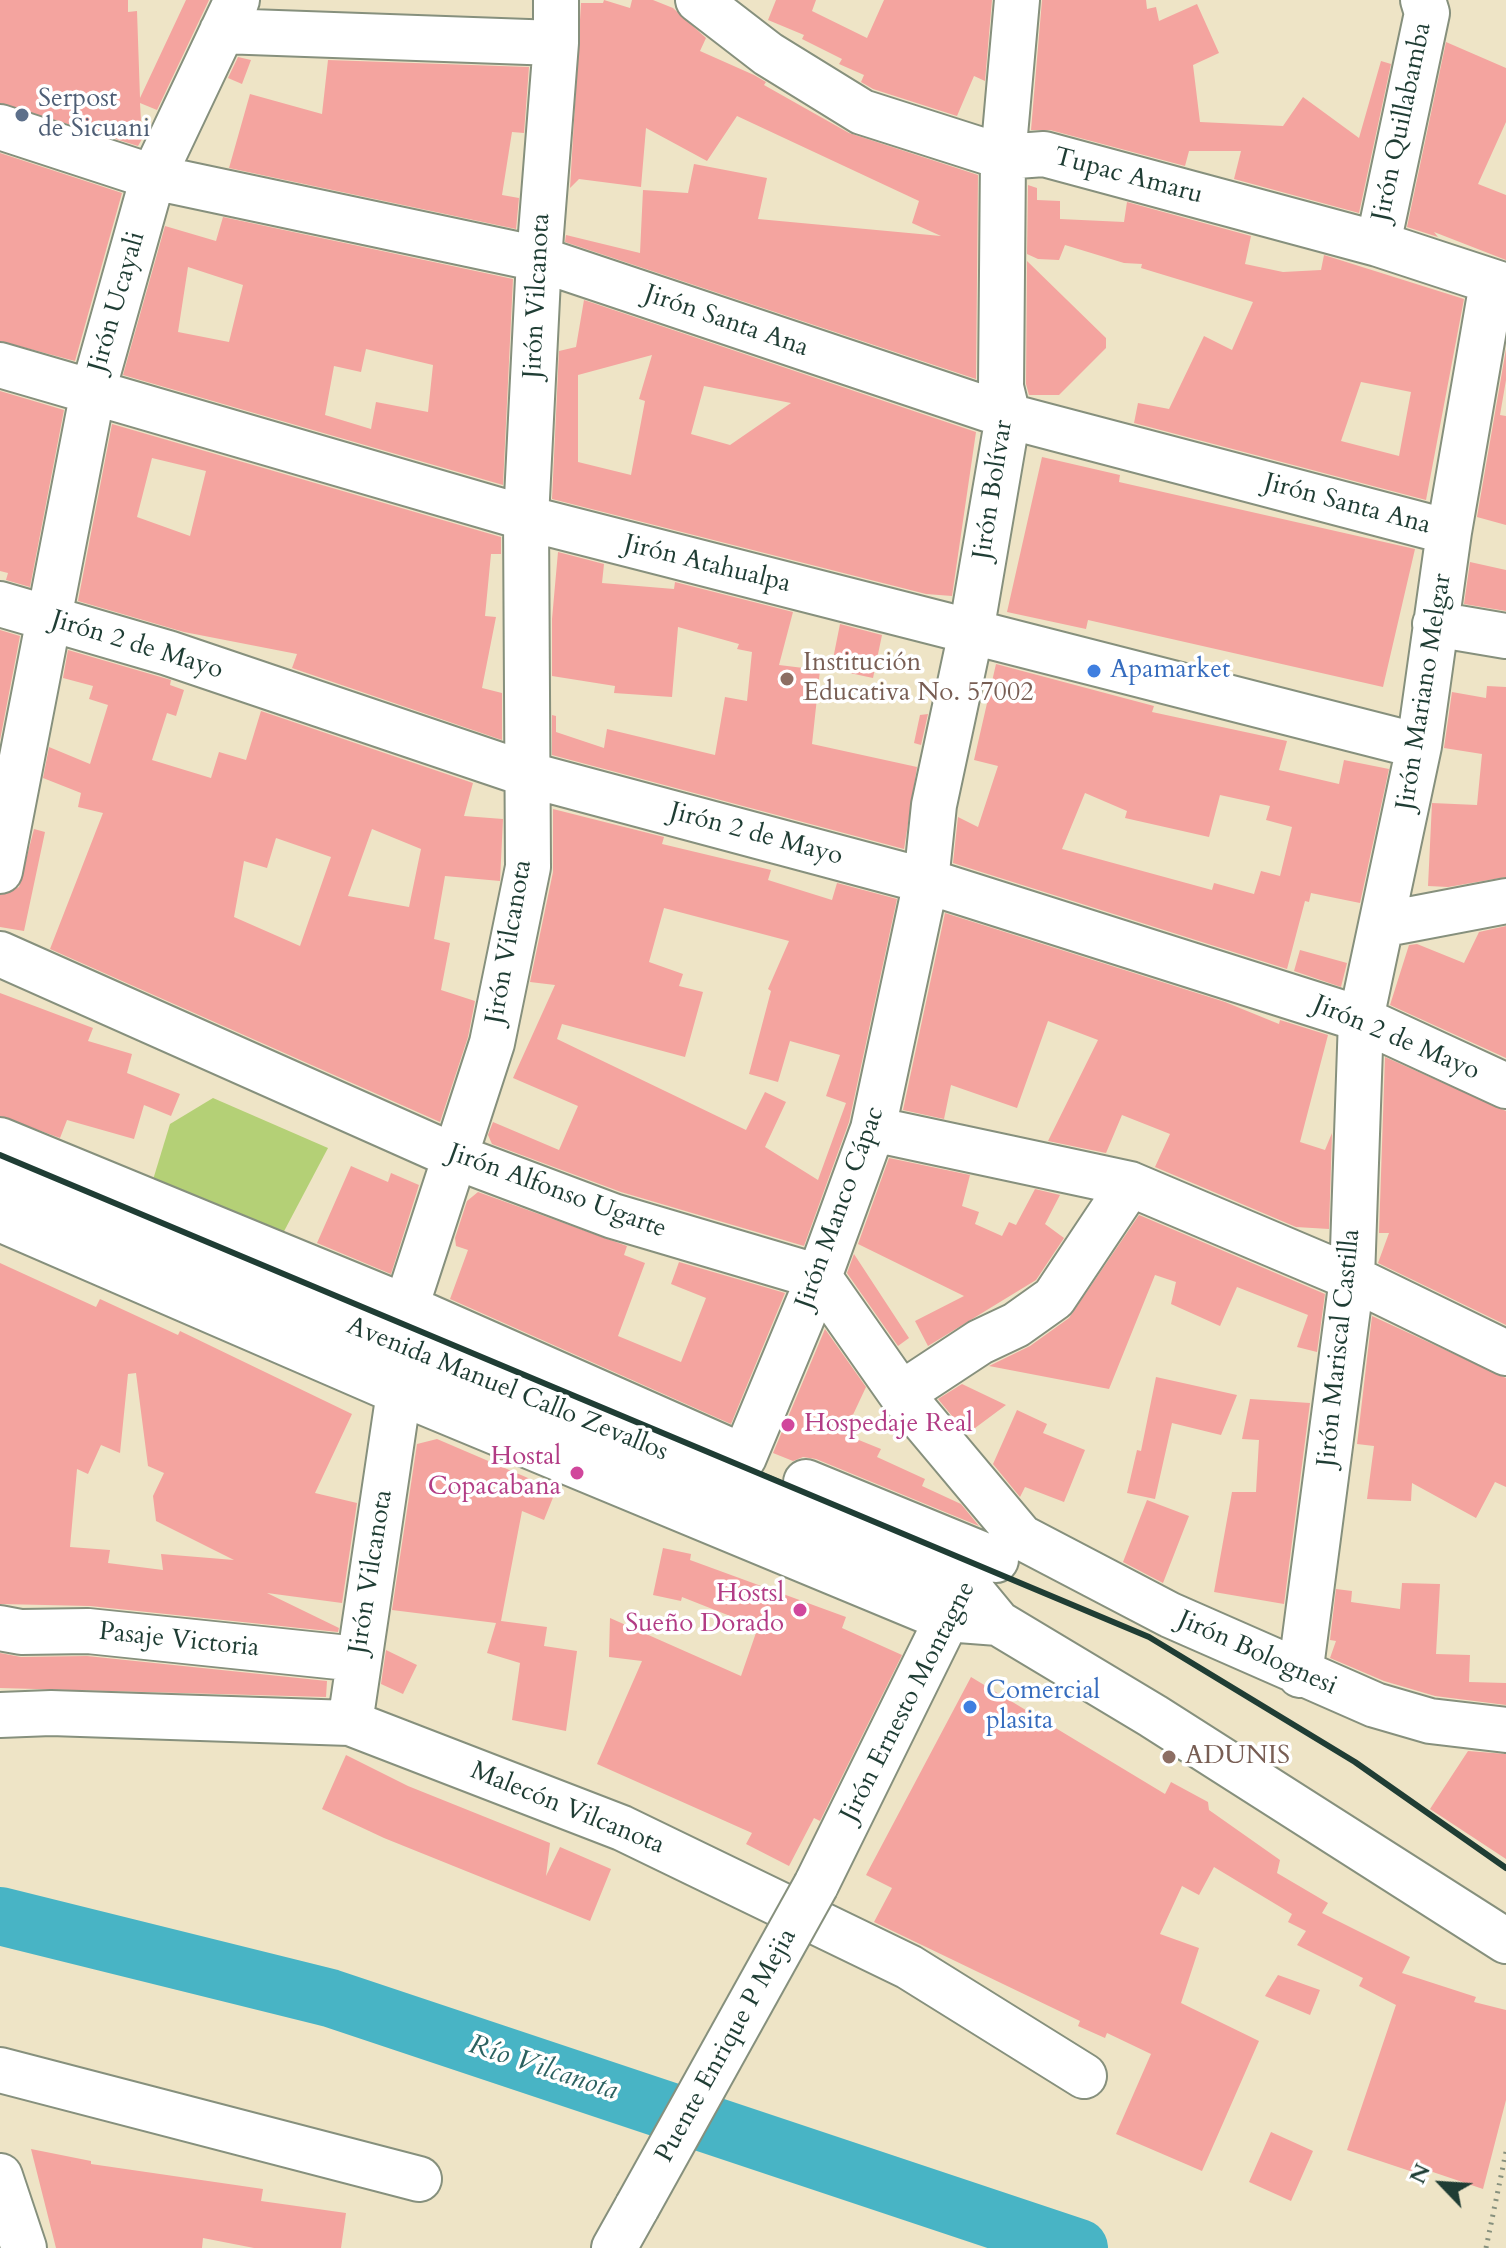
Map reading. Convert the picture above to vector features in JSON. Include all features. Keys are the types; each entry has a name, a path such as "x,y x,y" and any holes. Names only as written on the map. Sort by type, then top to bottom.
{"street":[{"name":"Jirón Vilcanota","path":"350,1723 399,1392 405,1327 492,1043 528,867 526,518 539,259 556,43 556,0"},
{"name":"Tupac Amaru","path":"698,0 768,54 862,112 1003,157 1044,154 1378,244 1501,290"},
{"name":"Jirón Bolívar","path":"926,881 934,805 971,632 1008,416 1001,387 1003,157 1017,0"},
{"name":"Jirón Quillabamba","path":"1378,244 1427,13 1423,0"},
{"path":"230,15 556,43"},
{"name":"Jirón Ucayali","path":"0,871 93,391 153,177 230,15"},
{"name":"Jirón Santa Ana","path":"0,127 153,177 539,259 1008,416 1449,532"},
{"name":"Jirón Mariano Melgar","path":"1361,1019 1419,746 1449,532 1501,290"},
{"name":"Jirón Atahualpa","path":"0,365 526,518 1419,746"},
{"name":"Jirón 2 de Mayo","path":"0,604 168,653 526,774 926,881 1361,1019 1506,1086"},
{"path":"1435,624 1506,636"},
{"name":"Jirón Manco Cápac","path":"707,1519 738,1470 819,1277 873,1129 926,881"},
{"path":"1381,925 1506,901"},
{"name":"Jirón Alfonso Ugarte","path":"0,954 456,1157 613,1216 819,1277"},
{"name":"Jirón Mariscal Castilla","path":"1300,1675 1352,1278 1361,1019"},
{"path":"873,1129 1130,1184 1352,1278 1506,1353"},
{"name":"Avenida Manuel Callo Zevallos","path":"0,1140 405,1327 982,1575 998,1623 1153,1716 1506,1941"},
{"name":"Avenida Manuel Callo Zevallos","path":"0,1178 405,1327"},
{"path":"901,1394 980,1342 1016,1325 1054,1298 1130,1184"},
{"name":"Avenida Manuel Callo Zevallos","path":"0,1219 399,1392 707,1519 982,1575"},
{"path":"819,1277 901,1394 982,1575"},
{"name":"Jirón Bolognesi","path":"982,1575 1170,1615 1300,1675 1375,1705 1430,1721 1506,1730"},
{"name":"Jirón Ernesto Montagne","path":"816,1885 982,1575"},
{"name":"Pasaje Victoria","path":"0,1628 21,1632 88,1631 358,1659"},
{"name":"Malecón Vilcanota","path":"0,1715 51,1713 350,1723 636,1835 909,1967 1084,2076"},
{"name":"Puente Enrique P Mejia","path":"614,2248 816,1885"},
{"path":"0,2070 419,2179"},
{"path":"0,2176 24,2248"}],"path":[{"path":"1486,2248 1506,2152"}],"green space":[{"path":"213,1098 328,1148 281,1237 152,1183 170,1124"}],"building":[{"path":"0,0 128,0 128,12 137,11 140,98 186,0 209,0 157,110 140,103 142,139 138,146 0,103"},
{"path":"604,0 630,8 632,0 653,0 673,8 706,38 700,51 754,75 766,82 764,85 849,133 978,175 976,379 565,242 566,235 640,253 643,190 688,193 694,164 767,178 758,219 941,236 912,223 919,201 737,116 707,161 646,128 641,187 579,179 570,188 581,3 603,3"},
{"path":"776,0 816,0 812,11 867,38 884,0 992,0 985,81 974,76 957,116 873,89 861,82 864,75 839,64 842,59 802,39 804,35 768,20"},
{"path":"1042,0 1146,0 1147,9 1156,7 1159,21 1197,4 1219,53 1193,65 1200,122 1283,126 1303,97 1359,138 1381,61 1391,64 1359,213 1234,179 1241,151 1189,151 1185,166 1050,130 1031,130"},
{"path":"1446,42 1506,68 1506,122 1478,184 1506,195 1506,260 1434,232 1438,237 1407,227"},
{"path":"238,57 251,60 242,84 228,78"},
{"path":"328,60 529,67 524,133 512,132 502,195 519,198 516,229 229,168 250,94 322,114"},
{"path":"0,153 122,193 75,361 0,341"},
{"path":"1028,185 1037,188 1037,200 1060,201 1060,219 1124,222 1127,202 1251,236 1245,264 1283,272 1321,270 1324,255 1464,299 1426,500 1134,423 1138,403 1169,409 1204,336 1232,350 1253,302 1141,268 1142,264 1124,263 1065,245 1059,260 1038,259 1027,254","holes":["1361,382 1411,392 1399,456 1341,441"]},
{"path":"223,217 513,279 503,485 123,375 165,226 216,241","holes":["188,267 243,285 229,342 178,332","366,349 433,365 428,412 376,402 371,429 325,415 334,366 361,372"]},
{"path":"1027,261 1106,338 1106,348 1059,395 1029,395 1026,384"},
{"path":"584,300 976,432 952,596 926,594 552,499 559,351 576,347","holes":["652,355 639,399 645,401 631,475 578,462 578,375","704,386 791,403 730,445 691,434"]},
{"path":"1506,349 1506,380 1500,415 1506,416 1506,525 1477,517"},
{"path":"0,391 64,410 30,587 6,580 8,573 0,571"},
{"path":"112,424 501,537 501,554 491,554 485,616 496,617 482,688 502,693 502,740 292,668 297,654 184,632 78,601","holes":["152,458 206,471 190,536 137,517"]},
{"path":"1042,457 1120,475 1119,482 1415,549 1383,687 1088,620 1086,629 1007,612"},
{"path":"558,552 604,564 602,583 674,589 675,582 793,612 779,665 820,670 812,744 917,767 904,849 552,755 552,715 556,716 556,732 604,748 607,729 715,755 725,697 747,701 752,652 737,649 739,644 678,627 672,697 614,693 615,686 552,676 552,619"},
{"path":"1470,562 1506,570 1506,611 1464,604"},
{"path":"840,624 882,635 873,678 831,669"},
{"path":"0,630 20,636 0,740"},
{"path":"68,650 171,680 170,685 184,690 176,716 167,713 152,760 211,778 219,752 246,760 261,711 473,783 464,816 503,819 500,881 445,876 434,939 450,943 441,990 475,1001 468,1037 440,1122 50,949 103,813 78,807 81,793 43,778 49,747 90,764 108,705 89,699 93,686 63,678","holes":["372,829 421,849 409,907 348,896","276,838 331,857 300,946 234,917 244,861 267,868"]},
{"path":"996,664 1154,706 1152,712 1287,741 1279,770 1339,784 1344,760 1389,769 1360,903 1311,893 1309,902 1305,901 1287,969 953,863 958,817 978,827 998,766 974,760","holes":["1085,793 1127,811 1125,818 1209,837 1220,795 1270,806 1266,820 1292,827 1280,876 1261,871 1254,894 1214,883 1212,890 1062,849"]},
{"path":"1487,686 1506,687 1506,877 1448,887 1428,886 1432,803 1477,805 1482,754 1444,748 1452,692 1486,698"},
{"path":"928,714 921,745 914,743 920,715"},
{"path":"553,809 664,837 662,844 771,870 768,880 832,900 837,883 897,899 849,1122 804,1246 621,1192 492,1144 488,1135 493,1122 559,1150 578,1106 513,1078 555,985 530,982 553,872","holes":["664,908 789,941 768,989 771,991 749,1074 778,1082 790,1041 840,1055 826,1096 846,1103 818,1180 765,1147 786,1102 765,1092 746,1130 557,1039 562,1024 685,1057 703,992 679,986 683,974 649,962"]},
{"path":"34,829 45,832 24,931 0,927 0,895 19,887"},
{"path":"945,913 1225,1002 1279,1024 1280,1020 1328,1035 1300,1142 1325,1150 1332,1133 1329,1229 1296,1227 1155,1167 1170,1134 1122,1115 1106,1153 1048,1141 1098,1040 1048,1021 1017,1108 951,1085 944,1119 903,1110"},
{"path":"1506,926 1506,1058 1390,1005 1409,945 1417,944 1464,963 1479,932"},
{"path":"1300,950 1347,963 1341,987 1294,971"},
{"path":"0,993 93,1028 88,1041 132,1054 127,1073 180,1094 171,1116 144,1105 134,1139 67,1120 60,1138 0,1116"},
{"path":"1385,1057 1506,1111 1506,1325 1378,1263 1389,1233 1379,1233"},
{"path":"889,1158 970,1175 962,1206 979,1212 975,1224 1002,1236 1009,1222 1016,1225 1035,1189 1060,1195 1045,1224 1064,1238 1036,1280 928,1346 915,1321 964,1296 858,1244"},
{"path":"351,1166 388,1182 391,1173 419,1185 391,1274 317,1243"},
{"path":"478,1192 627,1246 624,1255 645,1263 618,1336 681,1362 706,1298 671,1284 679,1262 785,1293 731,1424 450,1299 468,1250 456,1246 455,1238 467,1201"},
{"path":"1139,1215 1325,1294 1317,1352 1297,1347 1308,1315 1237,1287 1220,1326 1171,1304 1176,1282 1155,1275 1109,1389 989,1366 1030,1346 1069,1318"},
{"path":"854,1254 909,1338 898,1346 847,1273"},
{"path":"0,1263 96,1307 100,1299 178,1335 180,1331 352,1414 315,1493 357,1503 342,1603 267,1593 339,1628 338,1632 90,1606 0,1604","holes":["136,1373 148,1466 164,1473 153,1496 156,1521 234,1560 161,1554 163,1570 108,1563 110,1550 70,1547 77,1469 88,1474 101,1445 120,1453 128,1374"]},
{"path":"1372,1316 1506,1378 1506,1487 1495,1482 1476,1518 1412,1483 1411,1501 1367,1499 1374,1446 1357,1444"},
{"path":"825,1329 866,1387 844,1434 881,1449 877,1457 925,1479 922,1486 961,1504 979,1526 816,1459 803,1457 793,1461 773,1453"},
{"path":"1156,1377 1237,1395 1221,1435 1172,1423 1155,1499 1127,1493 1137,1450 1141,1451"},
{"path":"962,1384 1006,1405 967,1434 938,1399"},
{"path":"1250,1399 1310,1403 1284,1604 1214,1592 1232,1492 1256,1492 1259,1440 1242,1439"},
{"path":"1017,1410 1047,1424 1043,1433 1085,1450 1064,1502 1025,1487 1020,1497 993,1464"},
{"path":"437,1439 556,1490 544,1520 522,1511 501,1621 547,1627 544,1646 577,1651 566,1731 512,1720 520,1663 487,1653 496,1623 392,1610 417,1444"},
{"path":"1147,1500 1189,1516 1163,1583 1123,1562"},
{"path":"663,1548 691,1554 690,1560 846,1617 842,1628 902,1655 820,1821 814,1818 789,1866 746,1844 752,1833 597,1764 642,1661 609,1657 610,1618 741,1676 758,1627 682,1597 681,1601 653,1595"},
{"path":"1402,1583 1440,1584 1436,1654 1470,1655 1469,1682 1506,1683 1506,1705 1435,1696 1384,1681 1330,1658 1336,1641 1330,1640 1336,1589 1352,1591 1351,1602 1400,1609"},
{"path":"386,1650 417,1665 403,1694 381,1684"},
{"path":"0,1653 21,1657 87,1656 327,1681 326,1697 0,1688"},
{"path":"971,1677 1165,1794 1171,1782 1208,1802 1209,1810 1280,1860 1277,1873 1328,1903 1322,1913 1410,1957 1402,1973 1476,1997 1474,2002 1506,2010 1506,2100 1483,2189 1418,2167 1416,2173 1347,2150 1396,2005 1359,1986 1363,1978 1297,1945 1306,1931 1288,1922 1292,1914 1214,1867 1199,1895 1182,1886 1160,1934 1199,1948 1181,2003 1259,2041 1202,2171 1116,2134 1151,2054 1107,2033 1105,2038 1078,2026 1080,2021 874,1922 892,1888 866,1875"},
{"path":"1468,1751 1506,1754 1506,1859 1430,1809"},
{"path":"346,1755 408,1786 550,1843 546,1876 560,1847 611,1869 590,1921 384,1838 322,1809"},
{"path":"1278,1975 1320,1990 1310,2015 1265,1996"},
{"path":"1271,2132 1313,2151 1291,2201 1249,2182"},
{"path":"31,2149 91,2161 91,2164 263,2189 261,2201 346,2213 341,2248 254,2248 203,2238 202,2248 56,2248"}],"waterway":[{"name":"Río Vilcanota","path":"0,1916 330,1998 1079,2248"}],"railway":[{"path":"0,1155 1149,1637 1355,1762 1506,1868"}],"place":[{"name":"Serpost de Sicuani","path":"22,115"},
{"name":"Apamarket","path":"1094,671"},
{"name":"Institución Educativa No. 57002","path":"787,679"},
{"name":"Hospedaje Real","path":"788,1425"},
{"name":"Hostal Copacabana","path":"577,1473"},
{"name":"Hostsl Sueño Dorado","path":"800,1610"},
{"name":"Comercial plasita","path":"970,1707"},
{"name":"ADUNIS","path":"1169,1757"}]}
